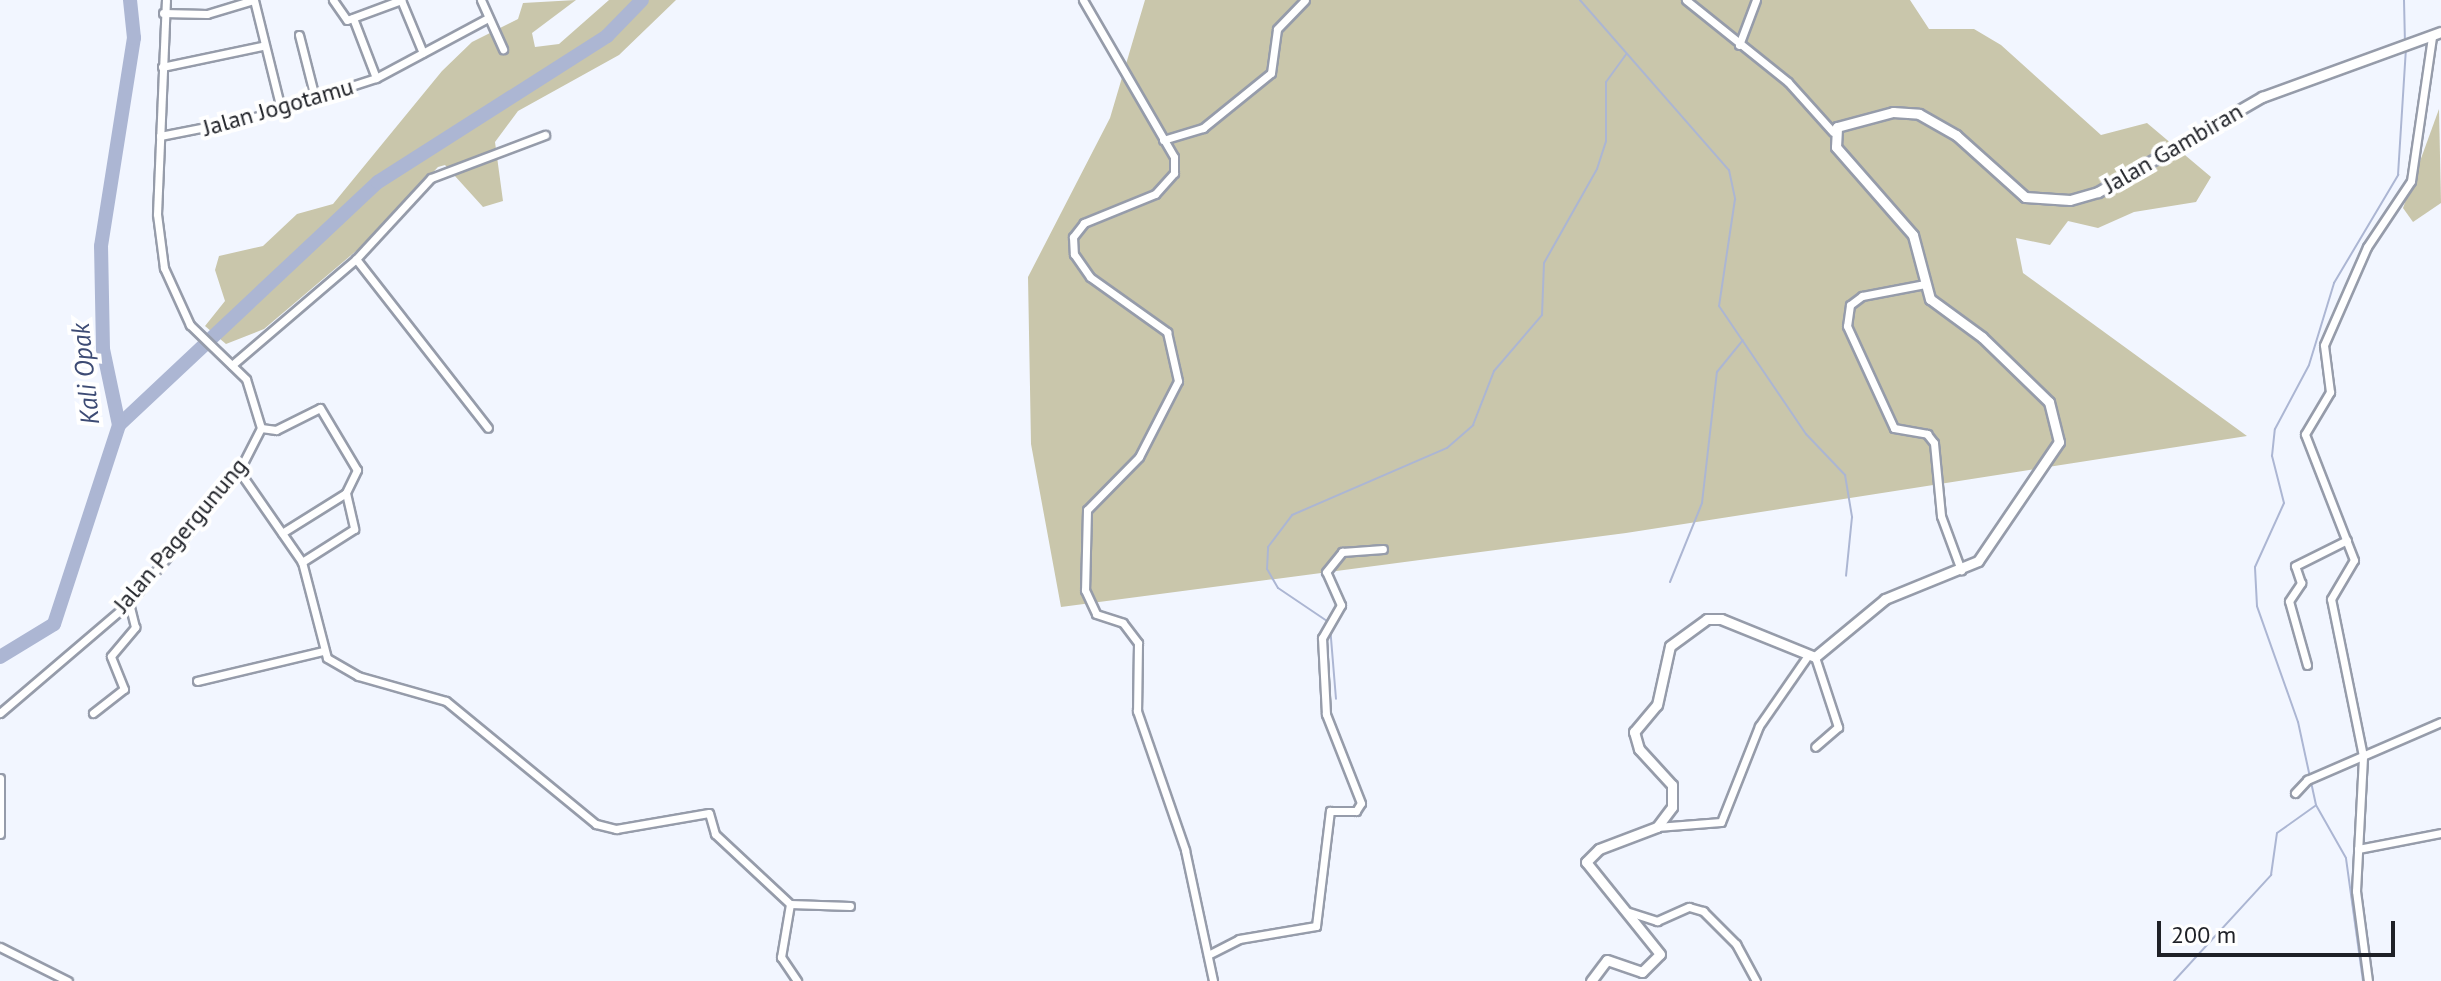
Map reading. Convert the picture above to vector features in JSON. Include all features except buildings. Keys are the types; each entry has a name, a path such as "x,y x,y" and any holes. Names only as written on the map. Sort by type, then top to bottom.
{"street":[{"path":"166,0 163,13 160,136 164,268 190,325 232,365 255,399 261,428 276,430 320,408 357,470 346,493 282,533"},
{"path":"163,13 207,14 253,0 262,46 281,109"},
{"path":"333,0 339,18 353,18 401,0 423,53"},
{"path":"481,0 503,49"},
{"path":"1083,0 1174,157 1167,186 1113,217 1084,223 1073,237 1074,254 1090,277 1167,332 1178,381 1139,457 1087,510 1083,570 1096,614 1129,627 1138,643 1137,711 1185,850 1213,981"},
{"path":"1163,140 1203,128 1271,73 1277,29 1305,0"},
{"path":"1591,981 1607,960 1642,972 1657,962 1658,944 1624,910 1586,862 1599,849 1657,827 1721,822 1759,726 1810,658 1885,599 1962,572 1998,541 2060,435 2049,402 1982,337 1940,310 1925,284 1913,235 1836,147 1833,132 1686,0"},
{"path":"1739,45 1756,0"},
{"path":"353,18 376,78"},
{"name":"Jalan Jogotamu","path":"160,136 281,109 376,78 488,18"},
{"path":"2368,981 2358,849 2363,756 2331,599 2354,560 2305,434 2330,392 2324,345 2367,247 2411,181 2437,34"},
{"name":"Jalan Gambiran","path":"1833,132 1873,115 1919,114 1956,135 2025,197 2070,200 2112,185 2262,97 2437,34"},
{"path":"299,35 315,98"},
{"path":"162,67 262,46"},
{"path":"232,365 356,259 431,178 545,135"},
{"path":"356,259 488,428"},
{"path":"1925,284 1862,296 1850,305 1847,326 1894,428 1927,434 1934,443 1944,528 1962,572"},
{"name":"Jalan Pagergunung","path":"0,713 129,603 239,471 261,428"},
{"path":"239,471 302,562 323,651 358,676 446,701 469,715 596,824 616,829 709,813 715,834 790,904 850,906"},
{"path":"302,562 354,529 346,493"},
{"path":"2307,665 2289,601 2301,583 2295,566 2347,540"},
{"path":"1208,955 1239,939 1314,929 1330,811 1360,807 1343,742 1326,714 1331,626 1341,605 1327,565 1342,552 1383,549"},
{"path":"93,713 124,689 111,656 135,627 129,603"},
{"path":"1657,827 1675,796 1634,732 1657,705 1670,646 1707,619 1721,619 1810,658 1838,727 1815,747"},
{"path":"197,681 323,651"},
{"path":"2295,793 2307,780 2441,722"},
{"path":"0,778 0,834"},
{"path":"2358,849 2441,833"},
{"path":"790,904 781,957 797,981"},
{"path":"1624,910 1657,921 1689,907 1703,911 1732,939 1756,981"},
{"path":"0,947 68,981"}],"shaded area":[{"path":"576,0 532,33 535,47 559,44 609,0 676,0 619,55 518,111 495,142 503,201 483,207 445,165 438,167 369,240 264,329 226,344 205,326 225,301 215,270 219,256 263,246 297,214 333,204 442,71 472,42 518,19 523,3"},
{"path":"1145,0 1910,0 1929,29 1974,29 2001,45 2101,135 2147,123 2211,177 2196,202 2134,212 2098,228 2068,221 2050,245 2016,238 2023,273 2247,436 1626,533 1061,607 1031,444 1028,277 1110,118"},
{"path":"2439,109 2441,203 2413,222 2403,208"}],"waterway":[{"name":"Kali Opak","path":"0,657 54,624 119,425 103,349 101,246 134,38 130,0"},
{"path":"119,425 378,182 607,36 642,0"},
{"path":"1580,0 1729,170 1735,199 1719,306 1806,434 1845,475 1852,517 1846,576"},
{"path":"2404,0 2405,43"},
{"path":"2363,981 2346,858 2316,805 2298,722 2257,606 2255,567 2284,503 2272,456 2275,429 2309,365 2334,283 2398,175 2406,49"},
{"path":"1327,621 1278,588 1267,569 1268,547 1292,515 1447,448 1473,425 1494,371 1542,315 1544,263 1597,169 1606,141 1606,82 1626,54"},
{"path":"1670,582 1702,503 1717,372 1743,340"},
{"path":"1330,626 1336,699"},
{"path":"2174,981 2271,875 2277,833 2315,806"}]}
